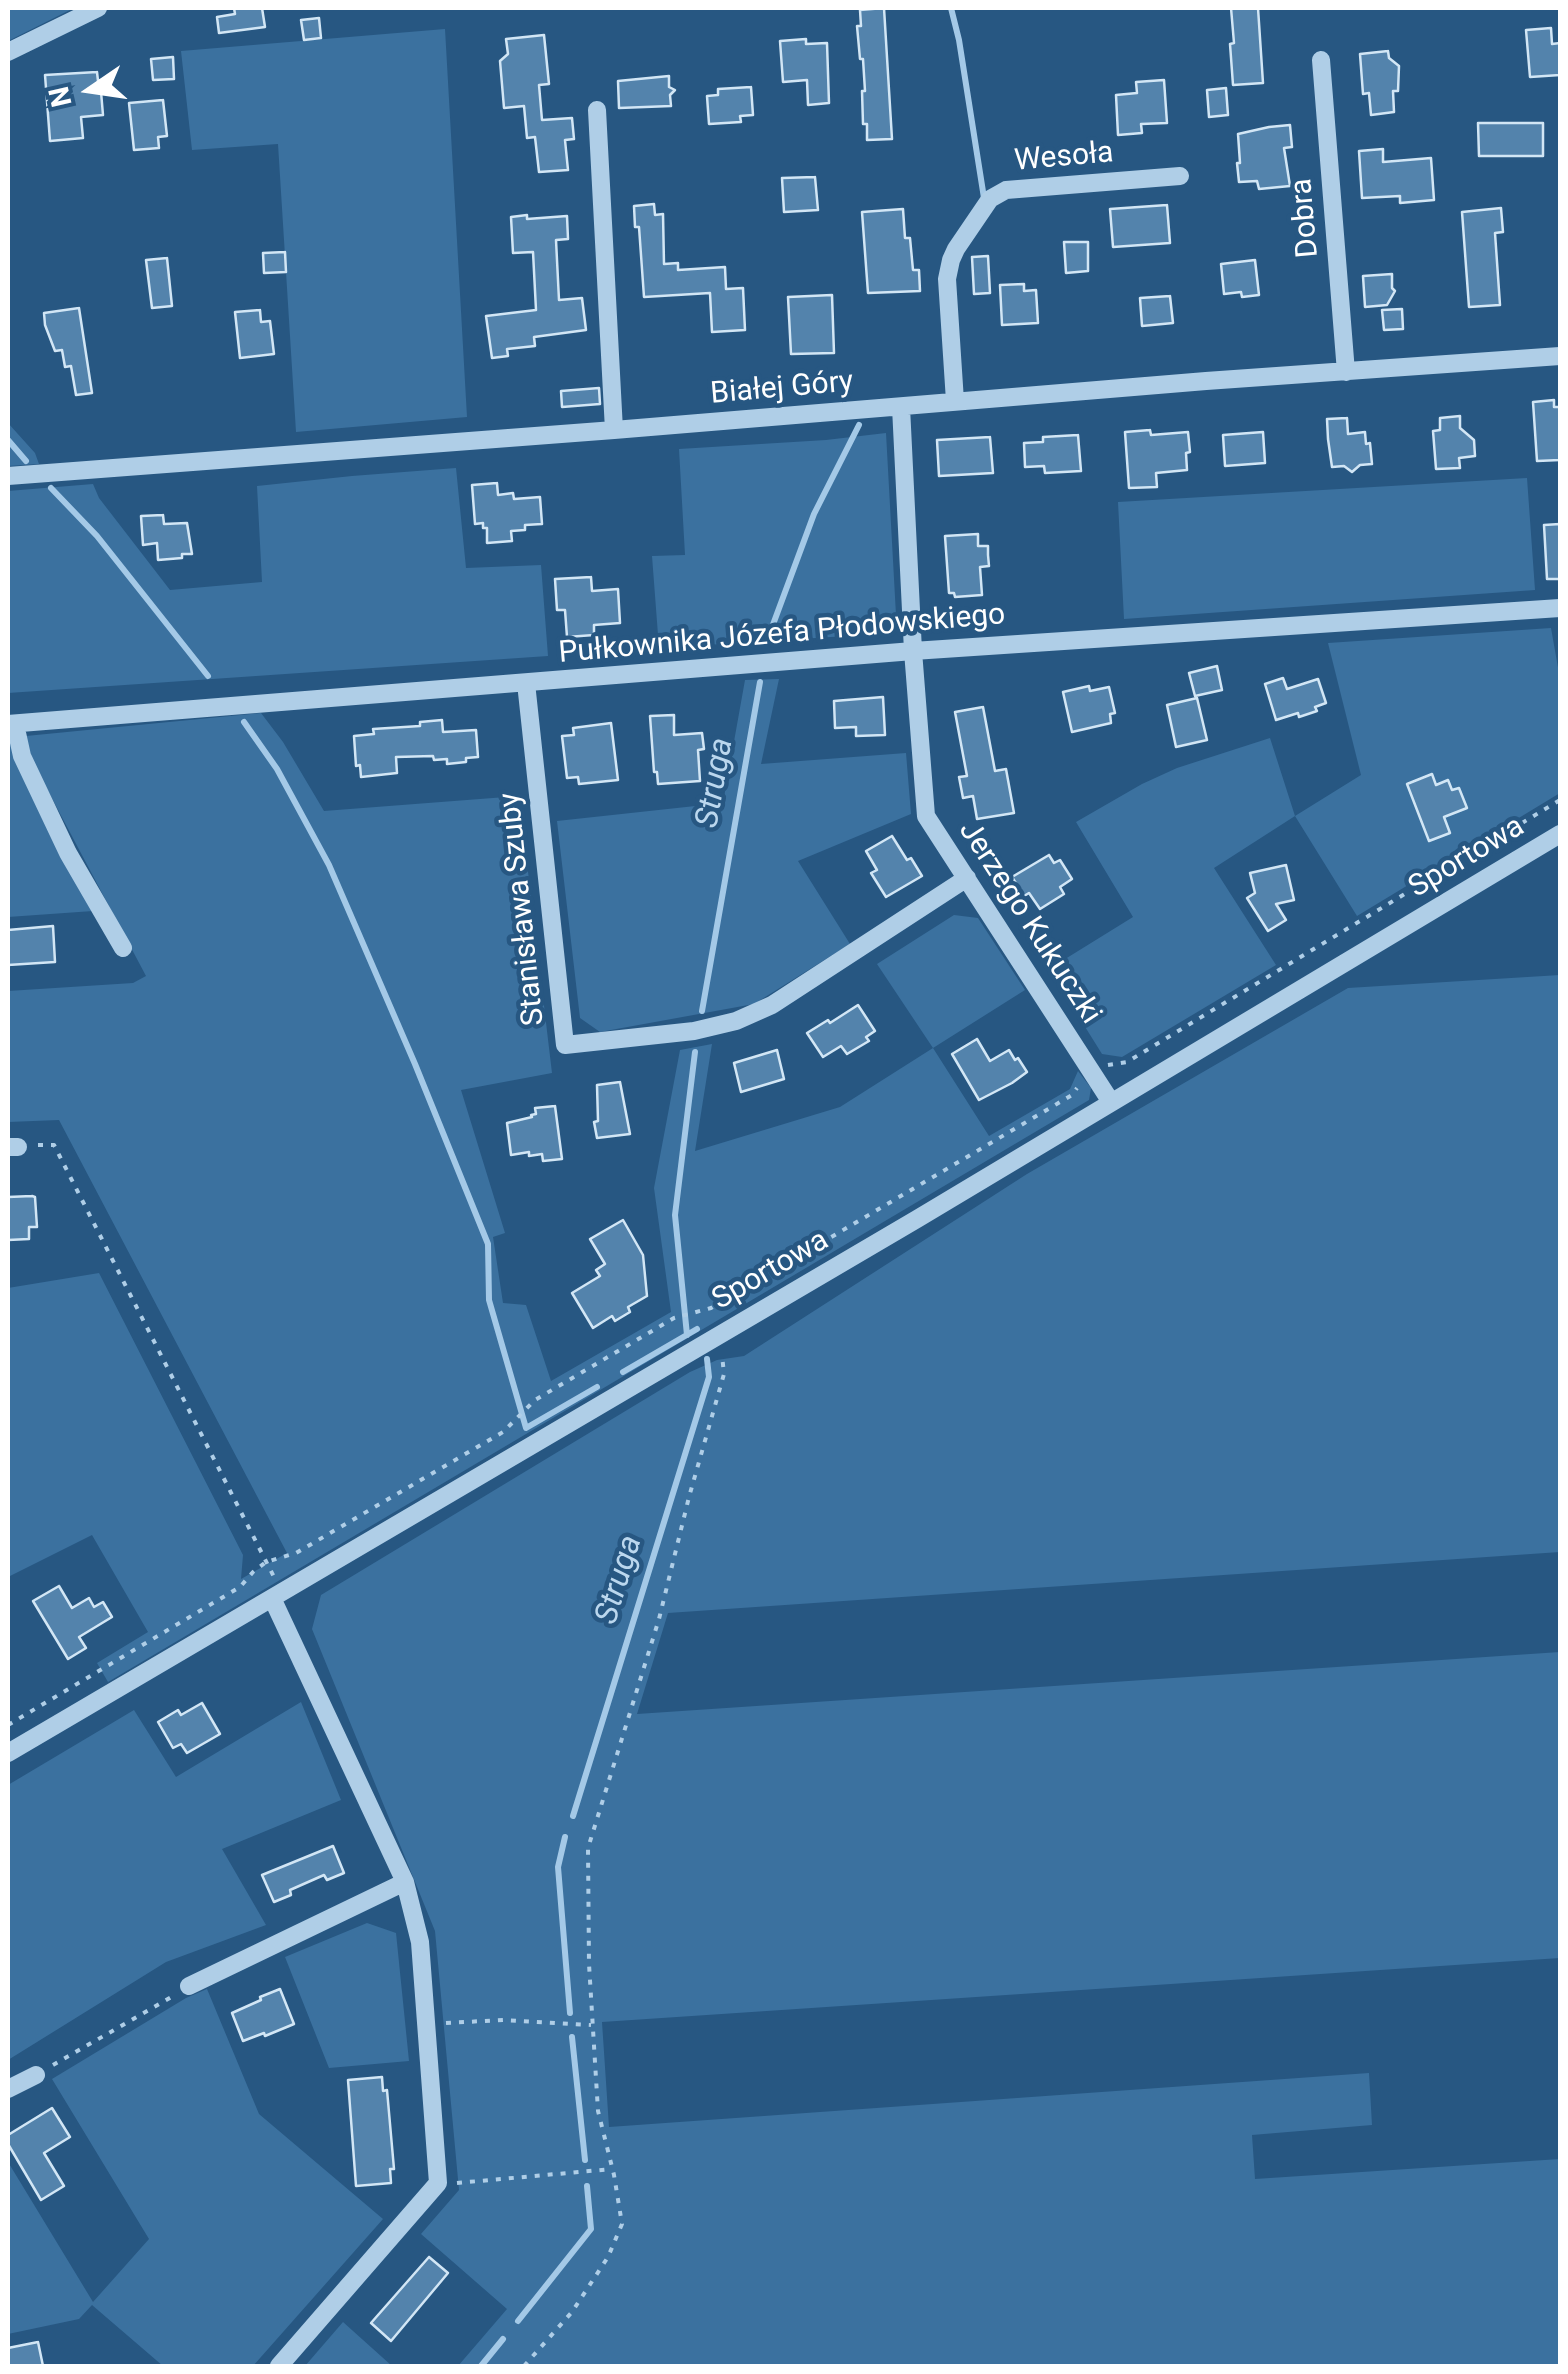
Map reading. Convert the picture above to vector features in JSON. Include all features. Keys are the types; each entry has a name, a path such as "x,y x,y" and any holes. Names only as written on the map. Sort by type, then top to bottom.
{"street":[{"path":"8,52 98,8"},
{"name":"Dobra","path":"1321,60 1346,372"},
{"path":"597,110 614,430"},
{"name":"Wesoła","path":"955,401 947,279 956,250 990,199 1006,190 1180,176"},
{"name":"Białej Góry","path":"8,476 1560,356"},
{"name":"Jerzego Kukuczki","path":"901,407 912,651 926,816 1111,1102"},
{"name":"Pułkownika Józefa Płodowskiego","path":"11,724 912,651 1560,608"},
{"name":"Stanisława Szuby","path":"526,682 566,1045 694,1031 736,1022 772,1005 967,878"},
{"path":"11,724 68,853 123,948"},
{"name":"Sportowa","path":"8,1752 917,1219 1560,834"},
{"path":"277,1595 404,1882 420,1942 438,2182 279,2366"},
{"path":"189,1986 404,1882"},
{"path":"8,2089 36,2075"}],"path":[{"path":"8,1724 240,1587 266,1562 296,1553 503,1432 534,1400 674,1318 711,1308 1072,1095 1094,1072 1110,1064 1127,1062 1560,800"},
{"path":"13,1147 54,1144 266,1562 277,1595"},
{"path":"524,2366 572,2312 608,2257 622,2224 598,2111 589,1964 588,1848 658,1619 724,1374 719,1333"},
{"path":"36,2075 189,1986"},
{"path":"426,2025 503,2020 593,2026"},
{"path":"438,2182 612,2169"}],"shaded area":[{"path":"8,8 74,8 8,41"},
{"path":"445,29 467,417 296,432 278,144 192,150 181,51"},
{"path":"8,423 35,453 39,464 8,466"},
{"path":"886,433 896,615 878,634 659,648 652,556 685,555 679,449"},
{"path":"456,468 466,568 541,565 548,656 8,693 8,491 93,484 99,498 170,590 262,582 257,486"},
{"path":"1527,478 1535,590 1124,619 1118,502"},
{"path":"1551,628 1560,679 1560,793 1357,916 1295,816 1361,775 1328,643"},
{"path":"779,679 761,764 906,753 911,814 798,861 850,944 754,1004 600,1032 580,1018 557,821 723,803 745,680"},
{"path":"261,713 324,811 519,796 552,1073 461,1090 505,1233 493,1237 503,1303 526,1305 551,1381 671,1312 654,1188 680,1050 712,1044 695,1151 840,1107 933,1048 989,1136 1070,1089 1078,1071 1091,1088 1089,1100 108,1682 97,1663 148,1632 92,1535 8,1577 8,1288 99,1273 243,1555 241,1579 287,1553 59,1120 8,1122 8,991 133,983 146,976 29,755 26,736"},
{"path":"8,738 23,774 93,911 8,917"},
{"path":"1270,738 1295,816 1214,868 1276,965 1122,1057 1102,1054 1049,969 1133,917 1076,822 1177,768"},
{"path":"954,915 978,918 1025,990 933,1048 877,964"},
{"path":"1560,975 1560,1552 668,1613 637,1714 1560,1652 1560,1958 602,2022 609,2127 1369,2073 1372,2125 1252,2135 1255,2179 1560,2159 1560,2366 458,2366 507,2309 421,2234 459,2190 435,1931 312,1629 321,1595 690,1372 717,1360 744,1356 1027,1174 1348,988"},
{"path":"301,1702 341,1800 222,1849 266,1925 166,1962 8,2060 8,1785 134,1710 176,1777"},
{"path":"367,1923 396,1933 409,2061 329,2068 285,1957"},
{"path":"207,1989 259,2114 383,2219 253,2366 163,2366 92,2305 79,2319 8,2334 8,2162 93,2302 149,2239 52,2079"},
{"path":"343,2322 392,2366 305,2366"}],"building":[{"path":"234,8 262,8 265,27 219,33 217,17 235,14"},
{"path":"884,8 892,139 867,140 867,124 863,124 863,59 857,26 861,26 860,10"},
{"path":"1231,8 1258,8 1263,83 1233,85"},
{"path":"319,18 321,38 304,40 301,20"},
{"path":"1551,28 1552,44 1560,43 1560,75 1530,77 1526,30"},
{"path":"544,35 549,84 539,85 542,120 572,118 574,139 565,140 568,170 539,172 535,137 527,138 524,106 504,108 500,61 508,54 506,39"},
{"path":"806,39 806,44 827,43 829,103 808,105 807,80 783,82 780,41"},
{"path":"1388,51 1389,58 1399,66 1398,91 1393,91 1394,112 1371,115 1369,93 1363,94 1360,54"},
{"path":"173,57 174,79 153,80 151,59"},
{"path":"97,72 103,115 81,117 83,138 50,141 45,75"},
{"path":"669,76 669,87 675,90 670,95 671,106 619,108 618,81"},
{"path":"1164,80 1167,123 1141,124 1142,133 1118,135 1116,95 1137,93 1136,82"},
{"path":"751,87 753,115 740,116 741,122 709,124 707,96 718,95 718,89"},
{"path":"1226,88 1228,115 1209,117 1207,90"},
{"path":"163,100 167,136 158,137 159,148 134,150 129,103"},
{"path":"1478,123 1543,123 1543,156 1479,156"},
{"path":"1290,125 1292,147 1284,148 1290,186 1259,189 1257,181 1239,182 1238,134"},
{"path":"1383,149 1383,162 1431,158 1434,200 1400,203 1400,196 1362,198 1359,151"},
{"path":"815,177 818,210 784,212 782,178"},
{"path":"654,204 655,215 663,214 664,264 678,263 678,270 725,267 726,289 743,288 745,330 712,332 710,293 644,297 634,206"},
{"path":"1167,205 1170,243 1113,247 1110,209"},
{"path":"1501,208 1503,232 1495,233 1500,305 1469,307 1462,212"},
{"path":"903,209 905,238 910,238 920,291 868,293 862,212"},
{"path":"527,215 527,219 567,216 568,239 556,240 559,300 582,298 586,330 534,337 535,346 507,349 508,356 492,358 486,316 536,310 533,252 513,253 511,217"},
{"path":"1064,242 1088,242 1088,271 1066,273"},
{"path":"285,252 286,272 264,273 263,253"},
{"path":"988,256 990,293 974,294 972,257"},
{"path":"167,258 172,306 152,308 146,260"},
{"path":"1255,260 1259,295 1224,294 1221,264"},
{"path":"1392,274 1395,291 1387,305 1365,307 1363,276"},
{"path":"1024,284 1024,291 1036,290 1038,323 1002,325 1000,285"},
{"path":"832,295 834,353 791,354 788,297"},
{"path":"1170,296 1173,323 1142,326 1140,298"},
{"path":"79,308 92,393 76,395 71,366 65,367 62,350 55,351 44,313"},
{"path":"1402,309 1403,329 1384,330 1382,310"},
{"path":"260,310 261,322 270,321 274,354 240,358 235,312"},
{"path":"599,388 600,404 562,407 561,391"},
{"path":"1554,400 1554,407 1560,407 1560,460 1537,461 1533,402"},
{"path":"1460,416 1460,428 1474,440 1475,456 1459,458 1460,468 1436,469 1433,431 1440,430 1440,418"},
{"path":"1347,418 1348,434 1365,432 1372,464 1360,465 1352,472 1344,466 1332,467 1328,439 1327,419"},
{"path":"1150,430 1151,435 1188,432 1187,470 1156,473 1157,487 1129,488 1125,432"},
{"path":"1263,432 1265,463 1225,466 1223,435"},
{"path":"1078,435 1081,471 1045,473 1044,466 1025,467 1024,443 1043,442 1043,437"},
{"path":"990,437 993,473 939,476 937,440"},
{"path":"497,483 498,495 513,493 514,499 540,497 542,524 511,531 512,541 487,543 487,528 483,528 483,523 475,524 472,485"},
{"path":"163,515 164,524 187,523 192,554 158,560 157,543 143,545 141,516"},
{"path":"1560,524 1560,579 1547,579 1544,525"},
{"path":"978,534 978,546 988,546 989,566 980,567 982,595 955,597 949,593 945,536"},
{"path":"591,577 592,591 618,589 620,623 594,625 594,635 567,637 565,610 557,610 555,579"},
{"path":"1217,666 1222,690 1195,696 1189,673"},
{"path":"1283,678 1287,689 1318,679 1326,703 1315,707 1317,711 1276,720 1265,684"},
{"path":"1089,686 1090,691 1109,687 1115,713 1110,714 1111,723 1072,732 1063,692"},
{"path":"883,697 885,735 856,736 856,727 835,728 834,701"},
{"path":"1197,698 1207,740 1176,747 1167,705"},
{"path":"983,707 995,771 1006,769 1014,813 977,819 973,796 963,798 959,777 967,776 955,712"},
{"path":"674,715 674,735 702,733 704,749 698,750 700,781 658,784 650,716"},
{"path":"442,720 443,732 476,730 478,757 447,764 447,759 434,760 433,756 396,757 397,773 361,777 360,765 356,766 354,736 374,734 373,729 420,726 420,722"},
{"path":"611,723 618,780 579,784 578,777 567,778 562,736 574,735 573,728"},
{"path":"1432,774 1436,785 1448,780 1452,790 1459,788 1467,808 1444,817 1450,833 1429,841 1407,784"},
{"path":"892,836 922,876 886,897 871,873 877,870 866,851"},
{"path":"1049,855 1054,863 1060,860 1072,879 1060,887 1064,894 1040,909 1029,893 1024,896 1012,877"},
{"path":"1286,865 1294,900 1276,904 1286,920 1268,931 1247,898 1255,893 1250,873"},
{"path":"53,926 55,962 8,965 8,930"},
{"path":"858,1005 875,1031 866,1037 869,1041 847,1054 841,1046 823,1057 807,1033"},
{"path":"977,1039 990,1061 1009,1050 1027,1072 979,1100 952,1054"},
{"path":"777,1050 784,1079 741,1092 734,1063"},
{"path":"620,1082 630,1134 597,1138 597,1085"},
{"path":"555,1106 562,1159 543,1161 542,1154 529,1156 529,1152 511,1155 507,1123 532,1117 535,1108"},
{"path":"32,1196 37,1227 29,1227 29,1239 8,1240 8,1197"},
{"path":"623,1220 643,1255 647,1296 628,1307 630,1312 615,1321 612,1316 593,1328 572,1293 600,1276 596,1270 605,1264 590,1239"},
{"path":"59,1586 72,1608 89,1598 94,1607 103,1602 112,1617 79,1637 86,1648 68,1659 33,1601"},
{"path":"202,1703 220,1734 187,1753 181,1744 173,1748 158,1722 178,1710 181,1715"},
{"path":"333,1846 344,1873 327,1880 324,1875 274,1902 262,1875"},
{"path":"280,1989 294,2024 243,2041 232,2013"},
{"path":"382,2077 383,2091 387,2090 394,2169 390,2169 391,2183 356,2186 348,2080"},
{"path":"52,2108 70,2137 44,2153 64,2186 41,2200 8,2144 8,2135"},
{"path":"429,2257 448,2273 391,2341 371,2323"},
{"path":"38,2342 43,2366 8,2366 8,2348"}],"waterway":[{"name":"Struga","path":"951,8 984,198"},
{"name":"Struga","path":"768,638 814,514 859,425"},
{"path":"8,440 26,461"},
{"path":"51,488 97,536 208,676"},
{"name":"Struga","path":"702,1011 760,682"},
{"path":"244,722 277,769 329,865 488,1244 489,1300 526,1428 597,1387"},
{"name":"Struga","path":"687,1335 675,1215 695,1052"},
{"path":"623,1372 697,1329"},
{"name":"Struga","path":"573,1816 709,1377 707,1359"},
{"name":"Struga","path":"565,1837 558,1867 570,2013"},
{"name":"Struga","path":"572,2037 585,2160"},
{"name":"Struga","path":"518,2321 591,2229 587,2186"},
{"name":"Struga","path":"481,2366 503,2339"}]}
